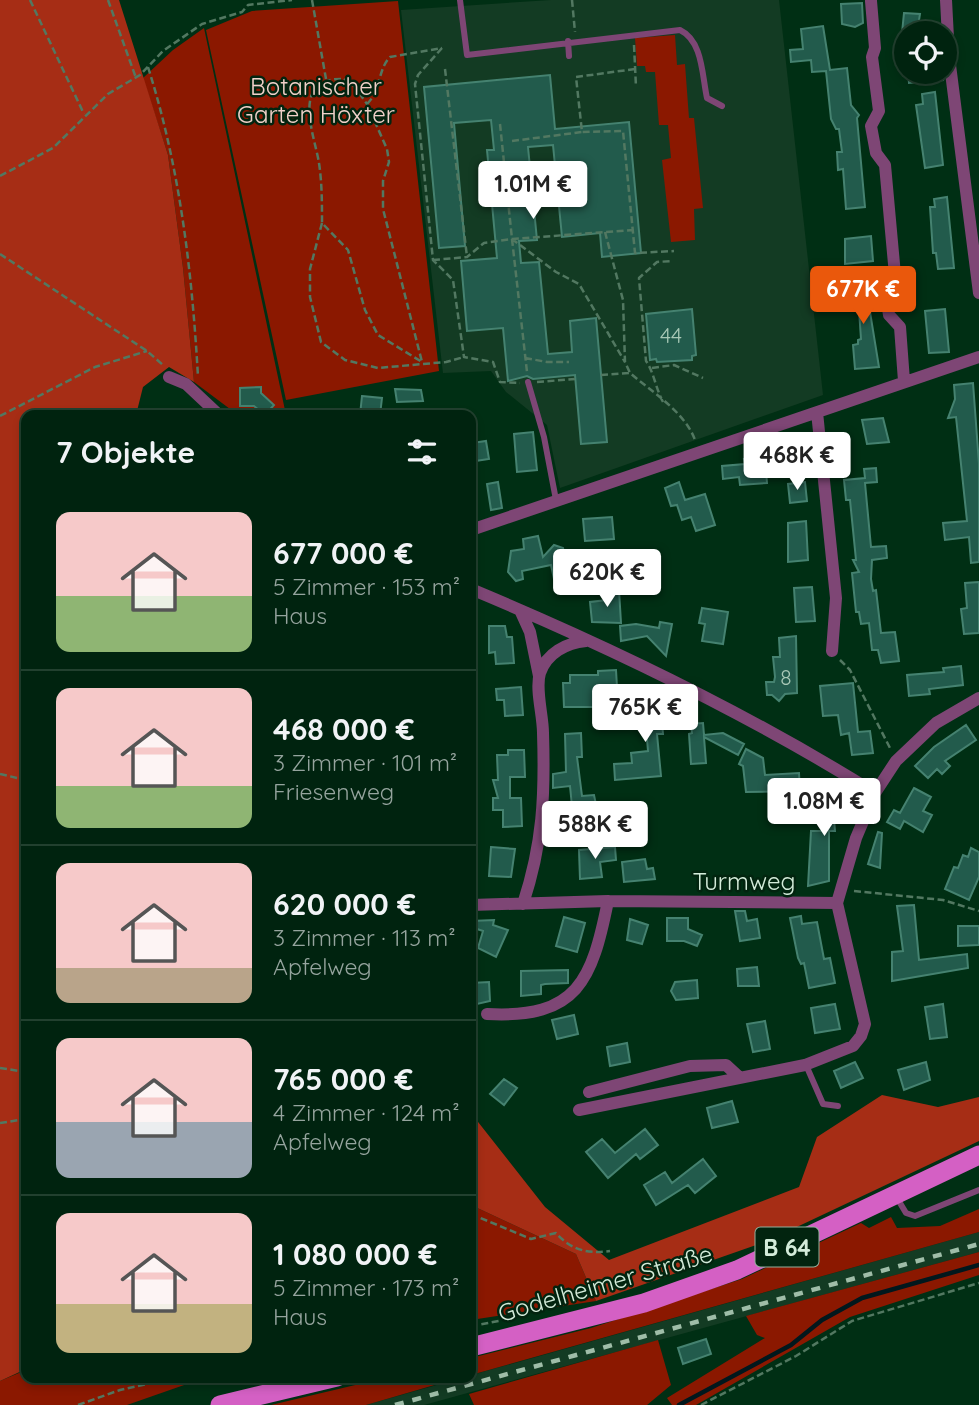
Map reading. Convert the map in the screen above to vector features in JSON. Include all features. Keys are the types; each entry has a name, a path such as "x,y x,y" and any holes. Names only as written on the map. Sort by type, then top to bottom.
{"main road":[{"name":"Godelheimer Straße","path":"476,1346 597,1316 693,1286 769,1255 979,1155"},
{"path":"220,1405 312,1383"}],"street":[{"path":"946,0 949,57 979,293"},
{"path":"871,1 875,48 872,57 879,111 871,126 876,153 885,164 895,275 885,289 889,315 900,327 904,381"},
{"path":"476,528 979,357"},
{"path":"172,377 214,410"},
{"path":"817,412 836,598 832,651"},
{"path":"476,591 587,641 796,744 875,793"},
{"path":"520,610 530,632 539,676 543,731 541,840 523,904"},
{"path":"539,676 546,662 561,648 587,641"},
{"path":"579,1110 805,1065 853,1046 861,1036 865,1024 839,896 856,838 875,793 896,761 936,723 979,698"},
{"name":"Turmweg","path":"476,905 839,896"},
{"path":"487,1014 516,1015 539,1011 572,995 587,974 599,945 608,901"},
{"path":"589,1091 690,1066 726,1065 739,1077"}],"lane":[{"path":"460,0 467,55 680,30 690,35 697,48 707,98 722,106"},
{"path":"569,56 572,41"},
{"path":"528,382 544,437 556,502"},
{"path":"805,1065 823,1104 838,1106"},
{"path":"894,1194 906,1213 915,1216 979,1190"}],"path":[{"path":"30,0 85,115"},
{"path":"108,0 136,78"},
{"path":"0,176 53,148 108,94 136,78 163,51 202,24 242,12 248,5 292,0"},
{"path":"312,0 326,80"},
{"path":"572,0 572,41"},
{"path":"633,34 636,87"},
{"path":"367,104 377,94 383,65 390,57 442,48 418,75 415,84 433,260 453,280 464,357"},
{"path":"148,67 165,122 182,204 198,395"},
{"path":"445,69 467,257"},
{"path":"582,132 576,77 635,69"},
{"path":"422,362 383,209 383,181 389,162 387,149 367,104 355,86 344,79 326,80 316,88 309,100 309,116 322,187 322,223 310,269 310,297 321,342 345,360 378,368 422,362 446,362 464,357 493,362 500,382 575,379"},
{"path":"500,124 528,382"},
{"path":"512,141 582,132 623,131 635,253 674,251"},
{"path":"322,223 348,250 365,310 378,335 422,362"},
{"path":"433,260 467,257 484,243 633,230"},
{"path":"606,232 623,300 625,362"},
{"path":"512,239 556,272 579,284 630,373 690,428 695,439"},
{"path":"0,254 147,351 172,377"},
{"path":"663,402 652,381 652,368 646,361 639,278 657,262 672,261"},
{"path":"0,416 94,367 147,351"},
{"path":"525,358 569,362"},
{"path":"652,368 674,365 703,378"},
{"path":"601,375 630,373"},
{"path":"832,651 850,670 896,761"},
{"path":"0,774 21,778"},
{"path":"839,896 943,900 979,911"},
{"path":"0,1068 21,1071"},
{"path":"0,1123 21,1120"},
{"path":"476,1216 531,1239 556,1233 568,1246 592,1253 610,1251"},
{"path":"701,1405 796,1356 852,1321 979,1283"},
{"path":"78,1405 120,1390 152,1383"}],"shaded area":[{"path":"0,0 119,0 168,155 194,382 169,367 143,387 137,410 21,410 21,1371 0,1381"},
{"path":"551,0 779,0 823,395 560,488 547,425 506,392 491,371 443,373 401,10"},
{"path":"882,1095 938,1107 979,1097 979,1141 765,1242 596,1301 576,1254 476,1207 476,1119 545,1207 609,1260 799,1187 817,1137"},
{"path":"979,1232 979,1252 424,1405 366,1405 444,1383 476,1383 476,1374"}],"green space":[{"name":"Botanischer Garten Höxter","path":"398,1 439,371 286,400 206,30 252,11"},
{"path":"204,28 285,410 231,410 194,382 168,155 143,78 173,50"},
{"path":"675,35 677,65 685,64 689,118 694,118 703,208 694,209 695,240 671,242 662,160 671,158 668,125 659,125 655,72 646,72 645,66 637,66 635,38"},
{"path":"476,1207 576,1254 596,1301 476,1319"},
{"path":"979,1209 979,1232 476,1374 476,1357 591,1328 742,1279 861,1223 869,1228 891,1217 897,1228 940,1226"},
{"path":"979,1252 979,1275 850,1317 696,1405 672,1405 667,1398 765,1338 757,1335 746,1316"},
{"path":"658,1340 671,1385 647,1405 474,1405 469,1394"},
{"path":"21,1372 21,1383 190,1383 127,1405 0,1405 0,1381"},
{"path":"364,1383 441,1383 366,1405 271,1405"}],"building":[{"path":"862,3 863,23 855,27 842,24 841,4"},
{"path":"904,13 920,14 919,21 903,21"},
{"path":"823,26 830,70 847,68 851,105 859,115 857,118 865,207 846,209 843,169 838,170 837,152 842,152 839,129 836,129 831,119 826,71 812,72 811,60 791,62 790,50 803,49 801,29"},
{"path":"550,75 555,129 629,122 641,253 602,257 600,233 562,237 553,145 528,147 537,240 519,241 521,263 539,262 548,354 572,352 570,321 596,318 607,442 581,444 575,375 533,379 527,376 508,381 503,328 467,331 461,261 497,258 487,150 494,150 491,120 454,123 465,246 439,248 424,87"},
{"path":"935,92 943,165 925,168 916,105 923,104 922,94"},
{"path":"947,197 954,268 938,269 936,253 933,253 930,207 935,207 934,199"},
{"path":"871,236 873,261 845,264 845,239"},
{"path":"869,282 870,312 879,367 855,369 853,345 858,344 861,339 859,310 849,311 847,284"},
{"path":"692,309 696,355 692,356 692,360 650,360 646,314"},
{"path":"945,309 949,352 929,353 925,311"},
{"path":"973,383 979,464 979,562 971,563 969,537 945,540 943,523 967,521 956,417 948,418 955,399 954,385"},
{"path":"261,387 261,393 274,405 270,410 240,406 240,388"},
{"path":"395,389 421,390 423,401 397,402"},
{"path":"362,396 382,398 381,410 361,410"},
{"path":"883,418 889,442 867,444 862,420"},
{"path":"533,432 537,470 517,472 514,434"},
{"path":"486,441 489,459 476,461 476,442"},
{"path":"765,457 767,483 740,485 739,477 723,479 722,466 745,464 744,459"},
{"path":"876,468 877,482 865,483 871,547 886,546 887,558 872,560 871,579 873,591 876,590 881,633 895,632 899,661 881,663 878,650 872,650 869,623 861,624 859,612 856,612 852,573 859,572 853,560 856,560 850,500 846,500 844,480 865,478 864,469"},
{"path":"498,482 502,508 491,510 487,484"},
{"path":"679,482 685,500 705,494 715,525 696,531 691,517 682,520 677,505 671,506 665,488"},
{"path":"805,482 807,501 790,503 788,484"},
{"path":"612,517 614,539 585,541 583,519"},
{"path":"806,521 808,560 788,562 788,523"},
{"path":"538,536 543,557 554,545 563,548 569,576 554,579 551,565 522,571 523,579 516,581 508,572 511,551 524,549 523,539"},
{"path":"979,582 979,633 964,634 961,609 967,608 965,583"},
{"path":"812,587 815,621 796,622 794,588"},
{"path":"619,590 621,623 592,622 590,602 607,600 606,591"},
{"path":"702,608 728,612 723,644 702,641 705,624 699,623"},
{"path":"660,622 672,624 666,656 647,636 621,641 620,626 636,624 659,628"},
{"path":"489,626 505,626 507,637 512,637 514,663 496,664 495,652 489,653"},
{"path":"796,636 797,693 785,694 779,701 772,695 767,695 766,682 774,682 773,657 780,657 779,638"},
{"path":"961,666 963,685 929,689 930,694 909,696 907,675 944,672 943,668"},
{"path":"616,670 617,687 593,690 595,707 564,707 563,683 570,683 570,675 598,675 598,671"},
{"path":"853,683 858,732 870,731 873,753 852,755 849,733 841,735 838,715 823,716 820,686"},
{"path":"521,687 523,715 505,716 504,700 497,700 496,689"},
{"path":"641,690 660,699 663,734 657,734 661,776 615,780 614,764 632,763 631,753 648,751 644,704 637,701"},
{"path":"703,723 704,735 723,733 744,744 738,755 704,737 706,763 691,764 691,724"},
{"path":"966,725 976,740 945,761 950,766 942,774 937,769 928,778 915,766 934,747"},
{"path":"581,733 582,757 577,757 582,796 594,795 600,824 574,827 570,786 553,788 553,774 566,772 565,734"},
{"path":"746,749 763,758 765,775 799,773 800,791 746,792 743,766 739,764"},
{"path":"508,750 524,750 525,777 510,777 510,798 521,798 522,826 503,827 503,810 493,810 493,798 498,798 493,780 498,780 497,755 508,755"},
{"path":"914,788 931,797 923,811 932,815 923,832 904,821 900,829 887,822 894,810 900,813"},
{"path":"823,791 841,791 844,819 834,819 835,831 829,831 829,881 808,886 811,831 823,831"},
{"path":"878,832 882,833 880,868 868,864"},
{"path":"491,847 515,849 511,877 489,876"},
{"path":"615,847 616,860 600,862 602,877 580,879 579,850"},
{"path":"971,848 979,852 979,877 969,900 945,889 954,867 958,868 963,855 968,857"},
{"path":"645,859 647,869 653,868 655,879 624,882 622,862"},
{"path":"914,905 919,960 967,954 968,968 892,981 892,952 903,951 897,906"},
{"path":"735,911 745,911 747,921 757,919 760,938 740,941"},
{"path":"801,916 802,924 817,922 824,959 830,958 835,983 809,988 804,963 801,964 798,958 790,918"},
{"path":"564,917 585,923 577,952 556,946"},
{"path":"667,918 688,918 688,929 702,935 697,946 684,941 667,941"},
{"path":"630,919 648,925 642,944 627,940"},
{"path":"494,920 493,925 508,930 496,957 478,948 483,931 476,929 476,921"},
{"path":"958,926 979,926 979,945 958,946"},
{"path":"757,967 759,986 738,986 737,969"},
{"path":"568,970 568,983 541,985 541,994 521,996 521,971"},
{"path":"697,980 698,998 676,1000 671,991 675,982"},
{"path":"489,982 490,1001 476,1003 476,983"},
{"path":"835,1004 840,1029 815,1033 811,1008"},
{"path":"943,1004 947,1037 930,1039 925,1007"},
{"path":"574,1015 578,1034 557,1039 552,1020"},
{"path":"765,1021 770,1049 753,1052 747,1024"},
{"path":"627,1043 630,1062 610,1066 607,1047"},
{"path":"855,1062 863,1078 841,1088 834,1071"},
{"path":"926,1062 930,1080 904,1090 898,1070"},
{"path":"504,1079 517,1088 504,1105 490,1094"},
{"path":"732,1101 738,1122 712,1128 707,1108"},
{"path":"645,1129 658,1145 640,1159 636,1154 608,1178 586,1152 602,1139 615,1153"},
{"path":"703,1159 716,1176 695,1193 688,1185 656,1205 644,1185 665,1172 672,1183"},
{"path":"706,1339 711,1354 683,1364 678,1348"}],"waterway":[{"path":"679,1405 791,1345 822,1320 862,1298 979,1265"}],"railway":[{"path":"476,1383 979,1244"},
{"path":"395,1405 475,1383"}]}
